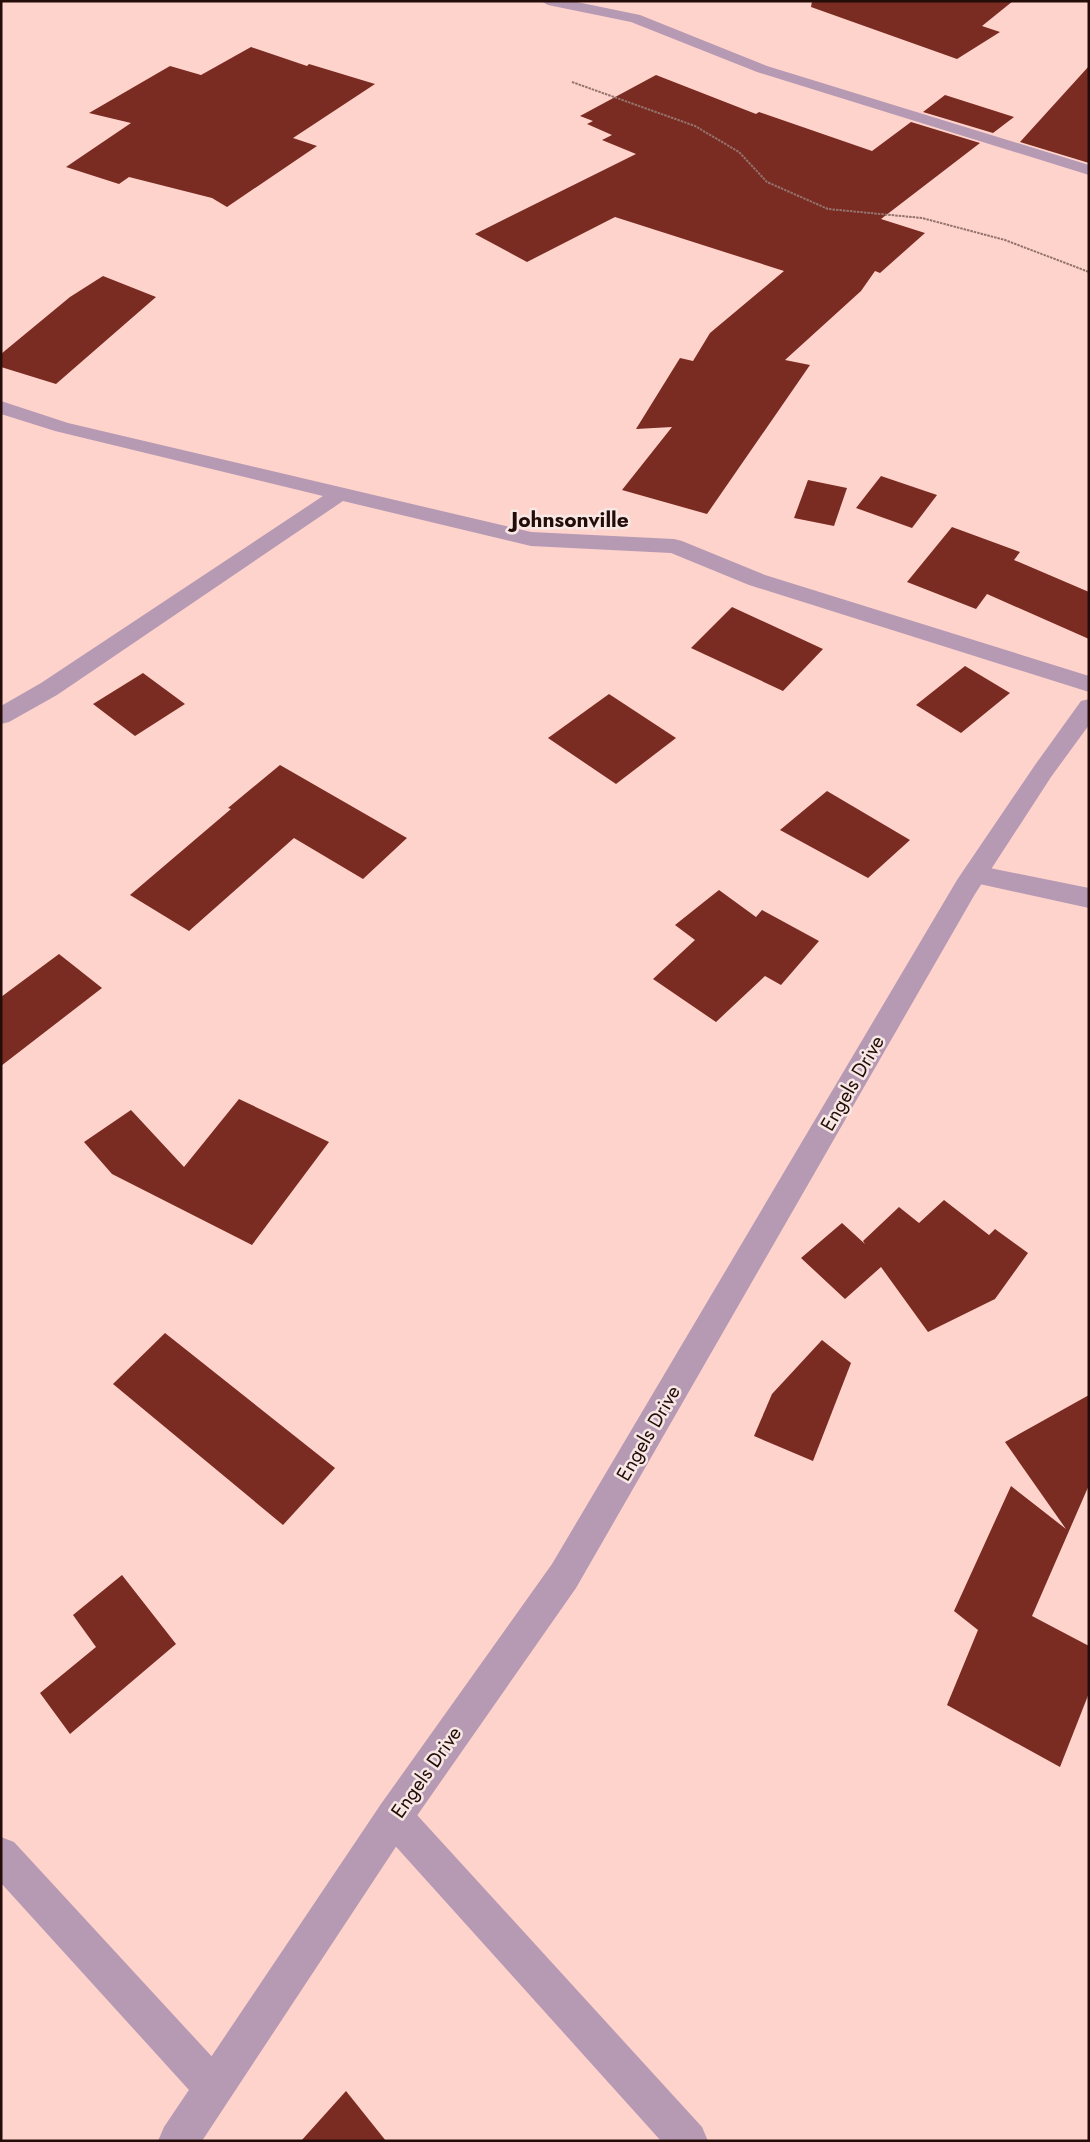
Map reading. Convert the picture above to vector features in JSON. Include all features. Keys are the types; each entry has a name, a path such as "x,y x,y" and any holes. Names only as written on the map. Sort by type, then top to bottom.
{"street":[{"path":"548,1 635,18 762,69 1089,170"},
{"path":"1,407 62,427 531,539 674,546 757,580 1089,684"},
{"path":"1,716 49,689 339,494"},
{"name":"Engels Drive","path":"178,2141 394,1818 564,1576 975,874 1089,707"},
{"path":"975,874 1089,898"},
{"path":"394,1818 688,2141"},
{"path":"1,1855 213,2087"}],"path":[{"path":"572,82 695,126 739,152 767,182 828,209 922,218 1005,240 1089,272"}],"building":[{"path":"812,1 1013,1 982,26 1000,32 957,59 811,7"},
{"path":"251,47 307,66 309,64 375,84 293,138 317,146 227,207 212,198 129,177 119,184 66,167 131,123 89,113 170,66 201,75"},
{"path":"1089,66 1089,163 1020,142"},
{"path":"656,75 756,114 759,112 872,151 911,122 980,143 881,219 925,233 880,273 875,271 861,291 785,360 810,365 707,514 622,490 672,427 636,429 680,358 693,361 710,333 784,271 615,217 527,262 475,234 636,154 602,140 612,135 587,124 593,121 580,116"},
{"path":"945,95 1014,117 993,133 923,112"},
{"path":"103,276 156,297 56,384 1,367 1,354 70,297"},
{"path":"881,476 937,495 912,528 856,508"},
{"path":"808,480 847,488 834,526 794,518"},
{"path":"952,527 1020,552 1014,560 1089,592 1089,639 987,594 976,609 907,582"},
{"path":"732,607 823,649 783,691 691,648"},
{"path":"965,666 1010,693 961,733 916,705"},
{"path":"143,673 185,704 135,736 93,704"},
{"path":"609,694 676,738 616,784 548,738"},
{"path":"280,765 407,838 363,879 294,838 189,931 130,895 231,809 228,808"},
{"path":"827,791 910,840 868,878 780,830"},
{"path":"719,890 756,917 762,910 819,941 781,985 765,976 716,1022 653,979 695,940 675,925"},
{"path":"59,954 102,988 1,1066 1,997"},
{"path":"239,1099 329,1142 252,1245 112,1174 84,1142 131,1110 184,1167"},
{"path":"944,1200 989,1235 995,1229 1028,1253 995,1299 928,1332 881,1267 845,1299 801,1258 842,1223 865,1244 863,1241 899,1207 919,1223"},
{"path":"165,1333 335,1468 283,1525 113,1384"},
{"path":"822,1340 851,1363 813,1461 754,1436 772,1394"},
{"path":"1089,1395 1089,1485 1032,1616 1089,1646 1089,1693 1060,1767 947,1705 978,1630 954,1611 1011,1486 1066,1529 1005,1442"},
{"path":"122,1575 176,1644 70,1734 40,1693 96,1647 73,1615"},
{"path":"346,2091 386,2141 301,2141"}],"district":[{"name":"Johnsonville","path":"570,520"}]}
